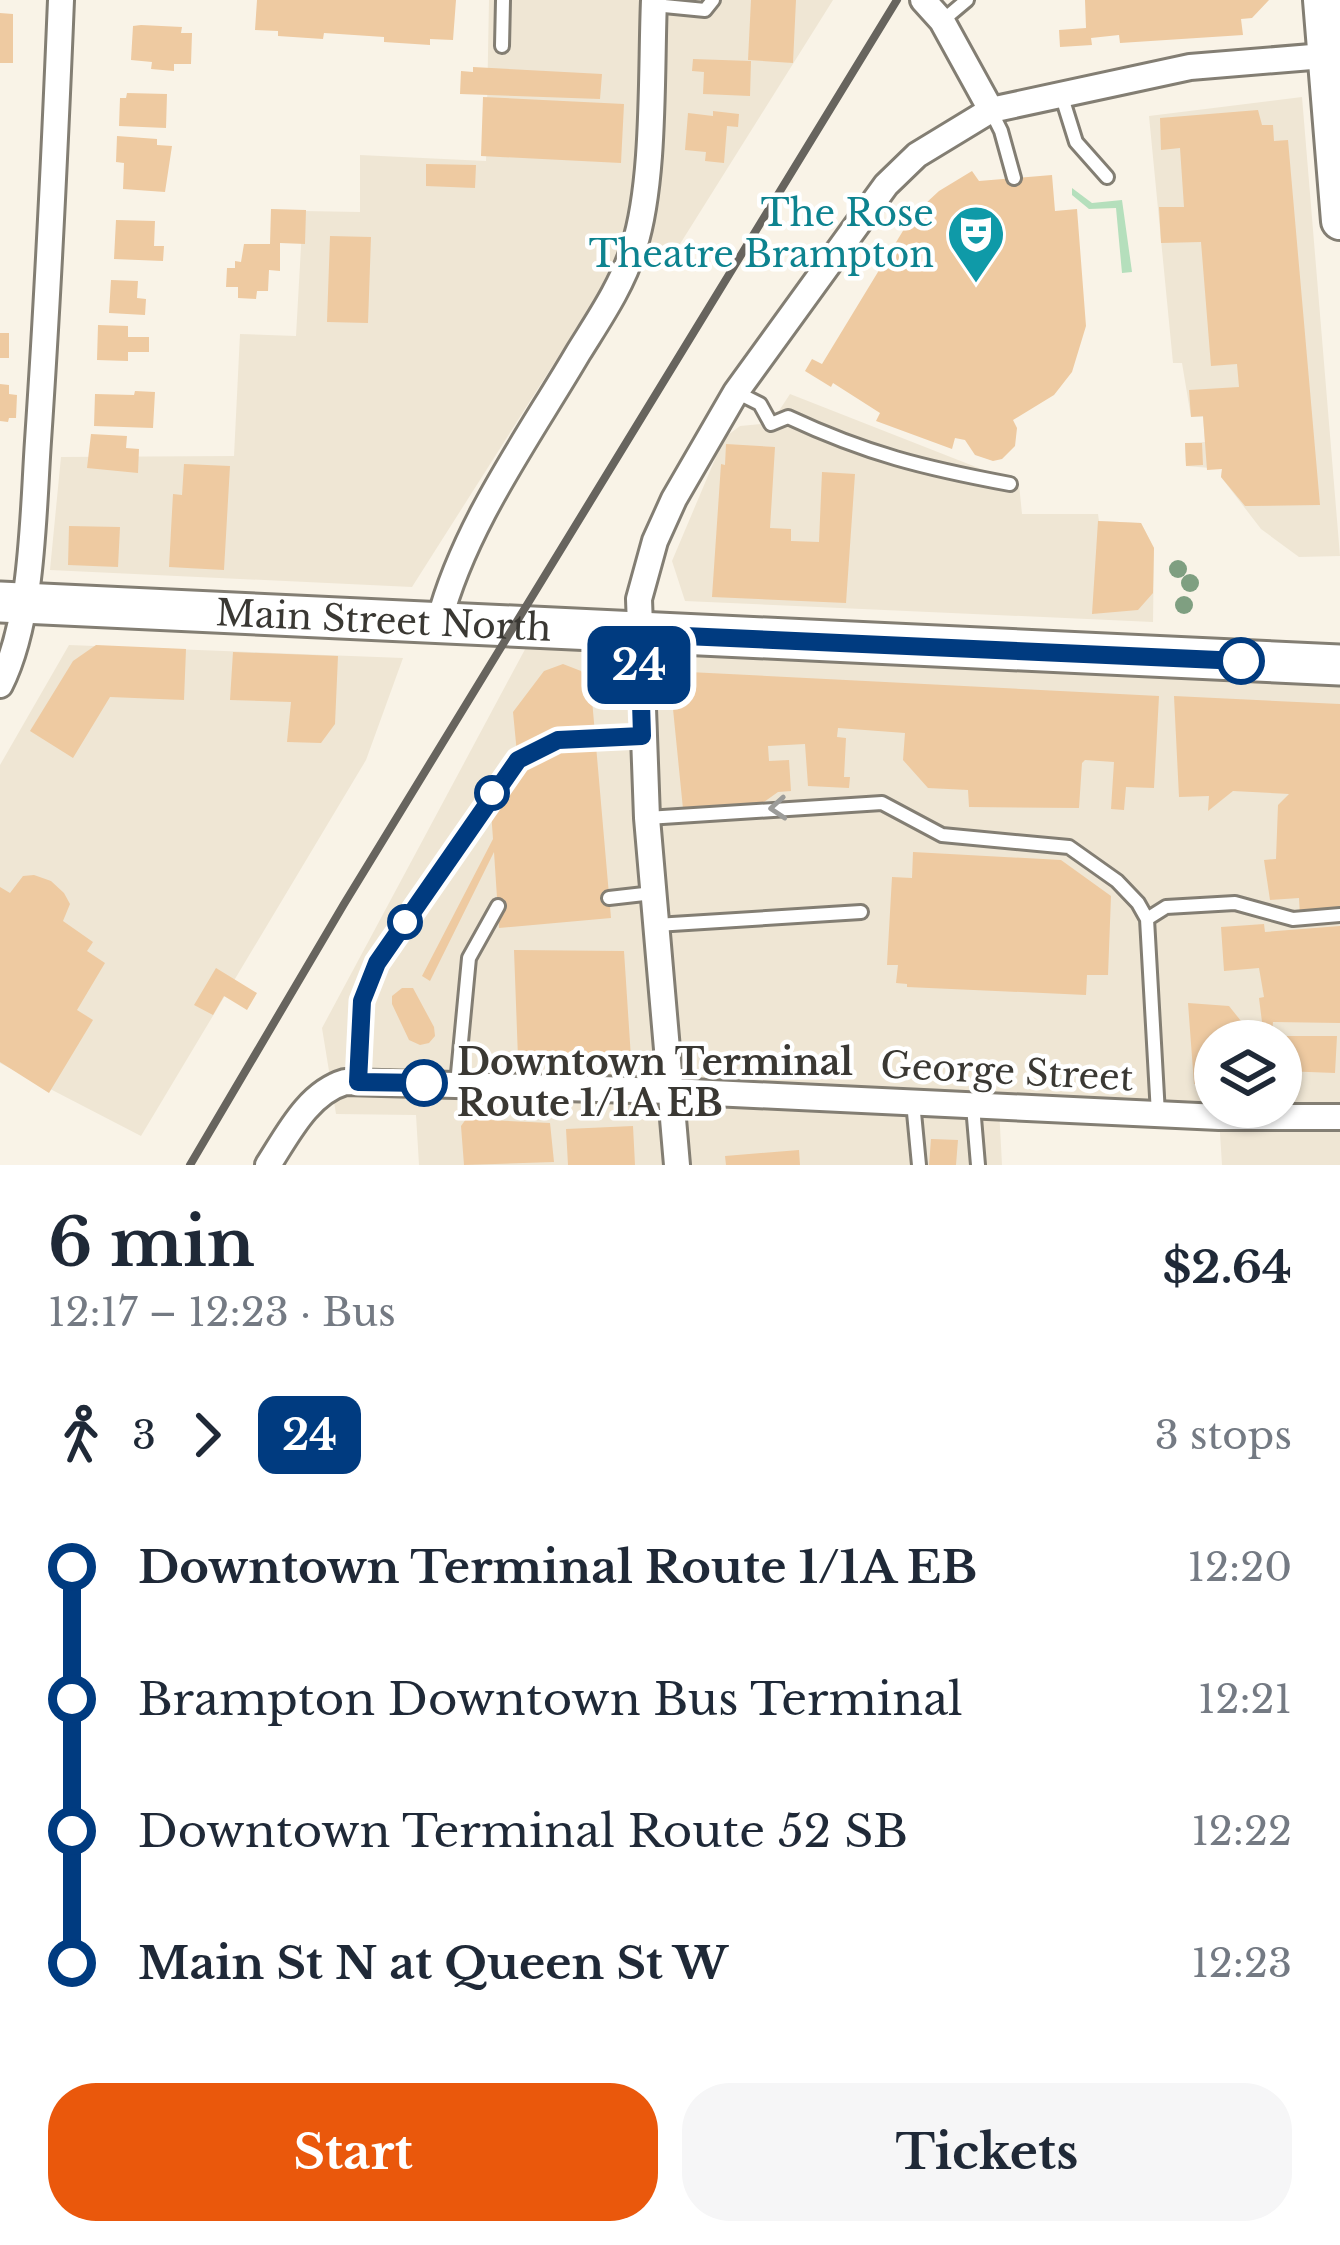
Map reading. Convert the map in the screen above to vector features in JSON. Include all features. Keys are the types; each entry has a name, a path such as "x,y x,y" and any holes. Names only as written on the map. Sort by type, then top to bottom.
{"main road":[{"path":"1322,0 1334,55 1340,220"},
{"name":"Main Street North","path":"11,603 1340,665"}],"street":[{"path":"0,685 14,652 11,603 30,559 62,0"},
{"path":"923,0 943,21 991,110"},
{"path":"439,622 451,578 516,457 618,287 634,249 644,211 654,3"},
{"path":"677,1165 647,818 639,599 674,499 736,392 886,185 916,155 991,110 1190,67 1334,55"},
{"path":"268,1165 298,1120 327,1090 358,1082"},
{"name":"George Street","path":"358,1082 1340,1117"}],"lane":[{"path":"502,46 503,0"},
{"path":"654,3 705,10 713,0"},
{"path":"943,21 967,0"},
{"path":"1061,94 1076,142 1107,177"},
{"path":"991,110 1014,178"},
{"path":"736,392 760,404 771,424 788,417 872,453 1010,484"},
{"path":"596,738 642,736"},
{"path":"358,1082 362,1001 377,963 518,760"},
{"path":"647,818 861,802 894,808 942,836 1069,847 1117,881 1147,919 1158,1114"},
{"path":"609,898 653,893"},
{"path":"1147,919 1166,907 1234,903 1293,919 1340,915"},
{"path":"457,1084 469,958 497,907"},
{"path":"656,926 861,912"},
{"path":"913,1102 919,1165"},
{"path":"973,1105 978,1165"}],"shaded area":[{"path":"489,0 833,0 680,244 593,302 412,587 50,570 61,457 234,456 240,334 296,336 303,211 360,212 360,155 486,161"},
{"path":"1302,97 1340,556 1299,557 1261,529 1221,477 1222,469 1186,466 1185,443 1205,442 1203,417 1191,417 1182,363 1173,363 1149,116"},
{"path":"790,394 1019,484 1022,514 1098,514 1099,521 1141,523 1154,548 1153,622 685,601 672,561 724,438 740,426 771,423"},
{"path":"537,627 1340,665 1340,1165 1222,1165 1220,1128 1302,1128 1302,1020 1194,1020 1194,1116 999,1108 1002,1165 419,1165 416,1115 336,1114 322,1028"},
{"path":"69,645 403,658 366,760 141,1136 0,1063 0,765"}],"green space":[{"path":"1072,188 1092,203 1122,200 1132,272 1122,273 1116,208 1089,209 1072,195"}],"building":[{"path":"257,0 456,0 453,40 430,39 430,45 324,33 323,39 278,36 278,31 255,30"},
{"path":"751,0 796,0 793,63 748,60"},
{"path":"1085,0 1269,0 1252,18 1241,19 1243,35 1120,43 1119,35 1091,38 1092,45 1060,47 1059,30 1086,28"},
{"path":"0,13 13,14 13,63 0,63"},
{"path":"133,26 182,27 181,33 192,33 191,64 174,64 174,71 151,69 152,62 131,60"},
{"path":"693,59 751,61 750,96 703,94 704,72 692,71"},
{"path":"473,67 602,74 600,99 460,94 461,71 473,72"},
{"path":"127,93 167,94 166,128 119,126 120,98"},
{"path":"483,97 624,104 621,163 481,156"},
{"path":"1258,110 1262,125 1273,125 1274,141 1288,140 1320,505 1245,506 1221,477 1222,469 1207,470 1203,416 1191,417 1189,390 1239,387 1237,364 1211,366 1201,242 1161,243 1159,207 1184,207 1180,148 1161,150 1160,118"},
{"path":"713,111 739,114 738,127 727,126 724,163 705,161 706,152 685,150 688,113 713,116"},
{"path":"117,136 157,139 157,145 172,146 165,192 123,189 124,163 116,162"},
{"path":"426,164 476,165 475,188 426,186"},
{"name":"The Rose Theatre Brampton","path":"972,171 979,181 1052,175 1055,211 1077,209 1086,326 1072,372 1054,395 1013,420 1015,446 993,461 975,455 965,440 955,438 952,449 876,421 880,413 805,371 812,359 822,364 912,216 939,191"},
{"path":"271,209 306,210 305,244 280,243 280,271 269,270 268,291 257,291 256,299 238,298 238,287 226,287 227,268 241,262 244,244 270,244"},
{"path":"116,220 155,221 154,246 164,246 163,261 114,259"},
{"path":"330,236 371,237 368,323 327,322"},
{"path":"111,280 138,281 137,298 146,299 145,315 109,313"},
{"path":"98,325 128,326 128,337 149,337 149,352 128,352 128,361 97,360"},
{"path":"0,333 9,333 9,358 0,358"},
{"path":"0,384 9,385 9,394 17,395 16,418 8,422 0,421"},
{"path":"135,391 155,392 153,428 94,426 95,394 134,395"},
{"path":"91,434 127,436 126,448 139,449 138,473 87,468"},
{"path":"1185,443 1202,443 1203,465 1186,466"},
{"path":"726,444 775,447 770,528 791,529 791,541 819,542 822,472 855,474 846,603 712,597"},
{"path":"184,464 230,466 224,570 169,567 173,494 182,495"},
{"path":"1098,521 1141,523 1154,548 1153,593 1138,610 1092,614"},
{"path":"69,526 120,527 118,567 68,565"},
{"path":"96,645 186,649 184,700 110,697 73,758 30,731 73,661"},
{"path":"233,652 338,656 335,724 321,743 287,742 291,702 230,700"},
{"path":"563,664 581,671 591,688 611,918 499,928 494,852 430,981 422,976 493,839 490,798 518,764 513,712 544,671"},
{"path":"678,675 1159,696 1154,788 1126,787 1124,810 1111,809 1114,762 1085,760 1079,808 969,807 968,790 928,788 903,760 905,733 838,728 837,737 846,738 844,777 850,777 849,788 808,786 805,744 768,746 769,761 789,760 791,791 778,792 764,802 683,809 671,689"},
{"path":"1174,696 1340,704 1340,913 1300,916 1299,898 1270,900 1264,860 1276,859 1278,805 1289,794 1233,791 1208,811 1209,796 1179,797"},
{"path":"913,852 1061,860 1111,896 1108,975 1087,975 1086,995 896,983 898,965 887,965 892,877 912,878"},
{"path":"23,876 51,881 64,893 70,904 63,921 93,942 87,951 105,963 77,1010 93,1020 49,1093 0,1062 0,887 10,893"},
{"path":"1264,924 1265,932 1340,926 1340,1023 1262,1020 1259,968 1224,971 1221,927"},
{"path":"514,950 624,951 631,1058 518,1058"},
{"path":"216,968 257,993 247,1010 224,996 213,1015 194,1005"},
{"path":"402,988 413,988 434,1027 435,1036 429,1043 409,1040 392,1004 392,996"},
{"path":"1188,1003 1229,1006 1240,1020 1194,1020 1194,1084"},
{"path":"1302,1036 1337,1036 1335,1073 1302,1072"},
{"path":"466,1119 550,1123 554,1162 464,1165 461,1126"},
{"path":"633,1126 635,1165 568,1165 566,1129"},
{"path":"931,1139 958,1140 956,1165 929,1165"},
{"path":"799,1150 800,1165 726,1165 725,1156"}],"railway":[{"path":"190,1165 344,904 897,0"}],"bus line":[{"name":"24","path":"424,1083 358,1082 362,1001 377,963 518,760 558,740 642,736 639,634 1241,661"}],"place":[{"name":"The Rose Theatre Brampton","path":"976,285"},
{"name":"Downtown Terminal Route 1/1A EB","path":"424,1083"}]}
